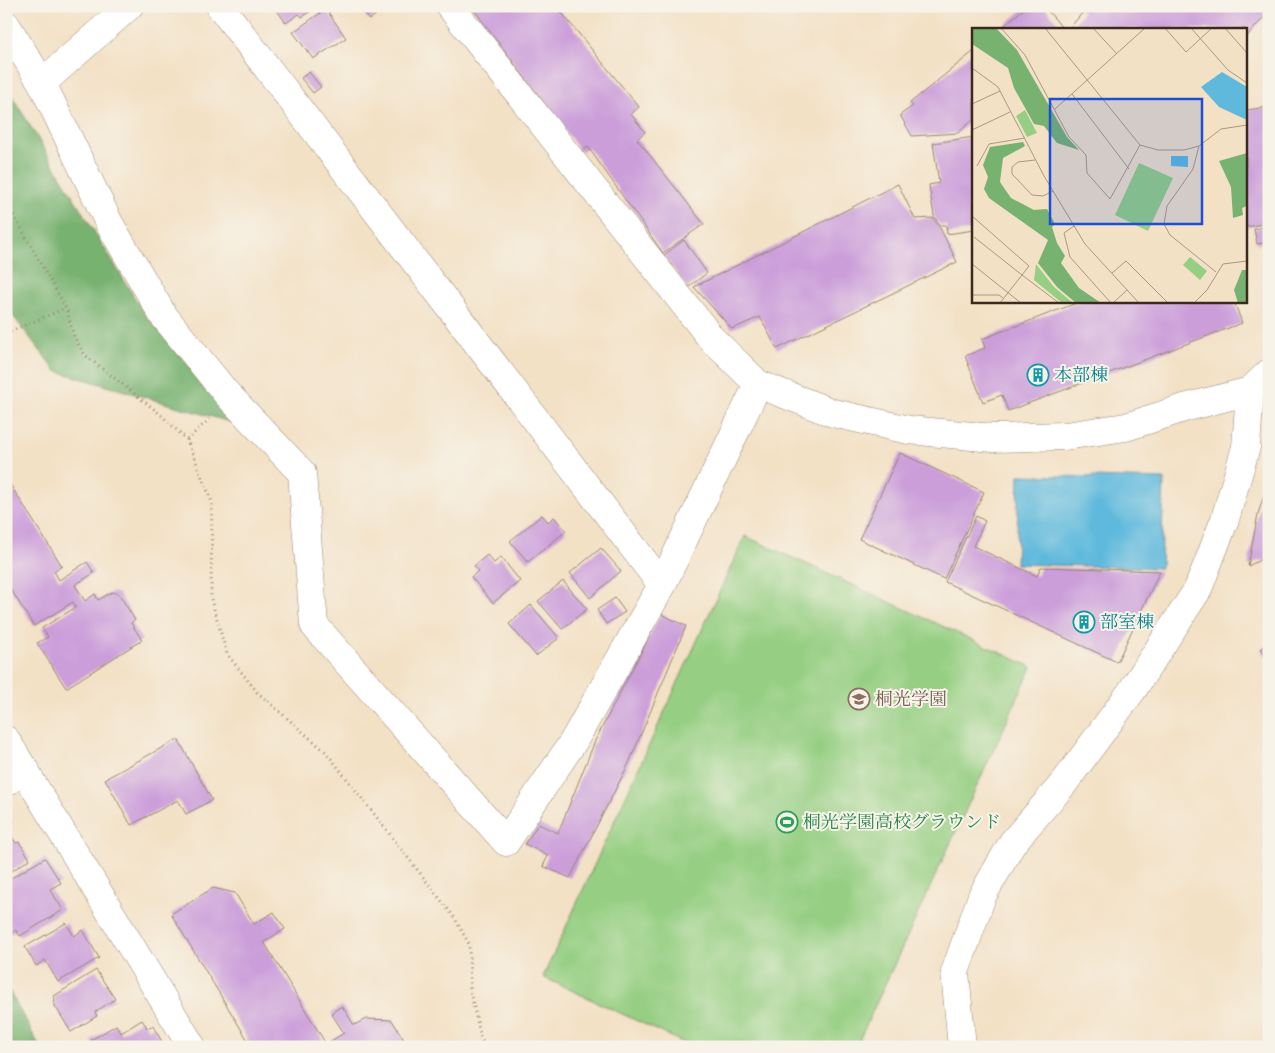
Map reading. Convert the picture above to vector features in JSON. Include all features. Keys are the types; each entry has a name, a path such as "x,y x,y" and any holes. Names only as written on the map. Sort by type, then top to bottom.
{"street":[{"path":"42,83 129,6"},
{"path":"220,6 662,585"},
{"path":"450,6 711,338 758,384 833,413 909,430 993,438 1065,436 1126,427 1260,382"},
{"path":"6,25 42,83 110,222 163,315 226,393 302,473 314,625 506,842 573,742 662,585 758,384"},
{"path":"962,1047 955,972 982,896 1013,842 1064,783 1131,692 1198,589 1225,518 1246,447 1260,382"},
{"path":"6,740 16,776 192,1047"}],"path":[{"path":"6,202 66,308 74,338 85,355 159,413 187,440 212,502 211,599 227,654 257,692 326,752 454,917 469,944 470,992 485,1047"},
{"path":"6,333 66,308"}],"green space":[{"path":"6,86 145,315 240,425 56,371 6,307"},
{"name":"桐光学園高校グラウンド","path":"745,536 1032,667 856,1047 693,1047 543,977"},
{"path":"6,985 40,1047 6,1047"}],"water":[{"path":"1019,475 1164,479 1161,568 1016,564"}],"building":[{"path":"274,6 318,6 302,17 299,14 286,23"},
{"path":"359,6 387,6 369,20"},
{"path":"471,6 556,6 639,107 631,114 645,132 637,139 704,224 663,253 588,147 581,152"},
{"path":"1027,6 1044,6 1062,28 1001,28"},
{"path":"1077,6 1269,6 1269,12 1248,35 1248,28 1070,28 1083,12"},
{"path":"326,9 346,38 313,59 293,32"},
{"path":"972,53 972,121 958,133 912,136 900,115 913,106 910,103"},
{"path":"309,72 321,87 313,93 301,78"},
{"path":"1269,107 1269,223 1248,227 1248,110"},
{"path":"972,137 972,230 947,234 946,225 940,225 934,216 929,185 939,183 933,143"},
{"path":"898,184 915,219 933,218 957,262 777,349 760,317 732,329 694,287"},
{"path":"1269,226 1269,242 1257,244 1254,229"},
{"path":"684,240 707,273 687,288 664,255"},
{"name":"本部棟","path":"1079,302 1234,302 1242,323 1008,411 1002,395 983,402 965,356 985,348 982,339"},
{"path":"900,453 984,492 944,579 859,539"},
{"path":"6,478 62,566 54,571 59,580 87,562 94,573 75,585 85,601 95,594 98,600 112,592 119,594 135,620 131,623 142,640 66,688 37,643 48,637 42,628 76,607 73,602 34,626 6,582"},
{"path":"1269,480 1269,562 1260,560 1248,566 1258,514"},
{"path":"542,515 548,522 554,517 566,531 528,562 510,541"},
{"name":"部室棟","path":"976,516 985,521 973,546 1037,576 1041,567 1160,571 1117,662 945,582"},
{"path":"601,548 621,571 590,598 570,573"},
{"path":"487,555 494,563 501,557 520,581 493,603 471,577 478,571 474,566"},
{"path":"563,581 587,609 562,629 538,601"},
{"path":"615,598 625,612 606,624 597,610"},
{"path":"531,605 559,638 536,656 509,624"},
{"path":"661,614 686,626 629,763 570,878 543,866 548,856 525,844 538,824 558,833 595,741"},
{"path":"1269,644 1269,661 1261,649"},
{"path":"178,739 212,800 186,814 178,800 131,825 105,779"},
{"path":"6,811 13,822 6,826"},
{"path":"6,828 16,843 19,842 30,859 7,874"},
{"path":"45,858 61,883 50,889 63,910 20,936 16,930 11,934 6,926 6,881"},
{"path":"213,888 235,893 254,924 274,912 285,929 264,942 326,1044 344,1033 331,1013 342,1006 354,1025 366,1019 392,1020 407,1045 404,1047 252,1047 171,914"},
{"path":"66,923 74,936 83,930 99,958 58,982 45,960 36,966 25,947"},
{"path":"96,970 115,999 95,1012 97,1016 71,1032 55,1006 54,996"},
{"path":"142,1020 148,1029 153,1026 165,1047 95,1047 91,1040 116,1025 121,1033"}],"place":[{"name":"本部棟","path":"1038,375"},
{"name":"部室棟","path":"1084,622"},
{"name":"桐光学園","path":"859,699"},
{"name":"桐光学園高校グラウンド","path":"787,822"}]}
